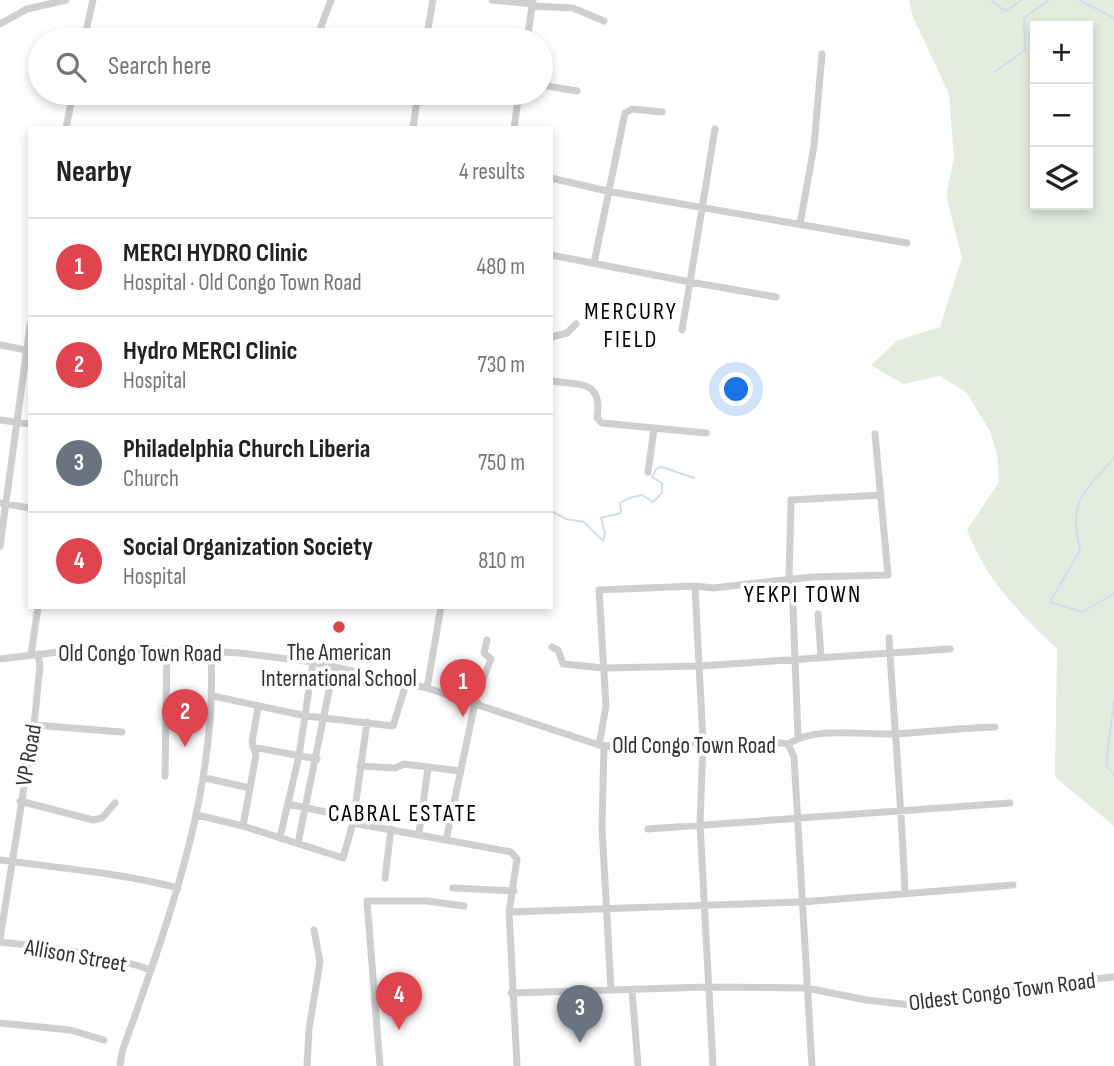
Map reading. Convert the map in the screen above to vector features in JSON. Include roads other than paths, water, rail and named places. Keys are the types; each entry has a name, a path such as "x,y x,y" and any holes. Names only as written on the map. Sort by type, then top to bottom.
{"street":[{"path":"0,24 27,9 66,0"},
{"path":"87,28 93,0"},
{"path":"320,28 331,0"},
{"path":"428,28 433,0"},
{"path":"492,0 573,8 604,21"},
{"path":"529,28 532,3"},
{"path":"800,224 814,146 822,54"},
{"path":"553,87 577,91"},
{"path":"66,126 71,105"},
{"path":"413,126 416,105"},
{"path":"514,126 517,105"},
{"path":"594,263 625,113 632,109 662,112"},
{"path":"682,330 715,129"},
{"path":"553,178 607,191 906,243"},
{"path":"553,255 776,296"},
{"path":"553,336 567,333 576,324"},
{"path":"0,345 27,354 3,503 0,546"},
{"path":"553,381 588,386 595,390 599,398 597,418 602,423 706,433"},
{"path":"0,420 28,424"},
{"path":"648,472 654,429"},
{"path":"611,989 602,828 601,745 606,706 597,595 599,590 695,586 713,588 791,579 888,575 876,433"},
{"path":"798,738 792,659 791,500 881,495"},
{"path":"3,503 28,508"},
{"path":"695,586 703,742 700,824 713,1066"},
{"name":"VP Road","path":"0,941 10,861 34,725 40,666 35,654 38,609"},
{"path":"426,688 441,609"},
{"path":"818,614 821,657"},
{"path":"889,638 894,734 902,810 905,894"},
{"path":"446,840 474,708 491,659 484,653 487,640"},
{"path":"552,647 558,650 563,664 604,668 700,666 950,649"},
{"path":"165,776 167,649"},
{"name":"Old Congo Town Road","path":"0,659 35,654 167,649 313,662 476,702 601,745 631,748 703,742 788,744 794,757 812,1066"},
{"path":"120,1066 122,1052 178,888 205,779 213,696 211,651"},
{"path":"280,837 299,756 313,662"},
{"path":"298,843 326,718 334,666"},
{"path":"213,696 306,716 393,726 406,684"},
{"path":"243,826 256,755 253,747 258,707"},
{"path":"197,815 243,826 343,858 354,820 367,722"},
{"path":"34,725 122,732"},
{"path":"788,744 798,738 995,727"},
{"path":"253,747 317,759"},
{"path":"360,766 395,768 404,764 460,771"},
{"path":"419,833 428,768"},
{"path":"205,779 250,788"},
{"path":"20,801 93,820 102,818 115,803"},
{"path":"648,829 1010,803"},
{"path":"288,804 391,829 511,852 517,859 518,868 509,912 517,1066"},
{"path":"385,878 391,829"},
{"path":"0,860 75,872 130,875 178,888"},
{"path":"509,912 802,902 1013,885"},
{"path":"453,888 514,891"},
{"path":"380,1066 367,901 417,900 464,906"},
{"path":"307,1066 309,1029 320,962 314,930"},
{"name":"Allison Street","path":"0,941 90,953 151,970"},
{"name":"Oldest Congo Town Road","path":"512,993 707,987 807,988 866,1000 920,1006 1005,988 1114,977"},
{"path":"632,989 638,1066"},
{"path":"0,1023 70,1030 104,1040"}],"waterway":[{"path":"991,0 1005,11 1022,0"},
{"path":"995,72 1025,50 1024,18 1049,0"},
{"path":"1079,0 1114,18"},
{"path":"1114,458 1081,499 1076,520 1080,550 1050,602 1082,612 1114,594"},
{"path":"553,512 566,519 584,522 603,541 605,533 601,518 621,513 620,503 629,498 642,495 653,502 662,493 662,483 652,477 656,469 662,467 694,478"},
{"path":"1114,702 1106,765 1114,775"}],"place":[{"name":"The American International School","path":"339,627"},
{"name":"MERCI HYDRO Clinic","path":"463,717"},
{"name":"Hydro MERCI Clinic","path":"185,747"},
{"name":"Social Organization Society","path":"399,1030"},
{"name":"Philadelphia Church Liberia","path":"580,1043"}],"district":[{"name":"MERCURY FIELD","path":"631,325"},
{"name":"YEKPI TOWN","path":"803,594"},
{"name":"CABRAL ESTATE","path":"403,813"}]}
